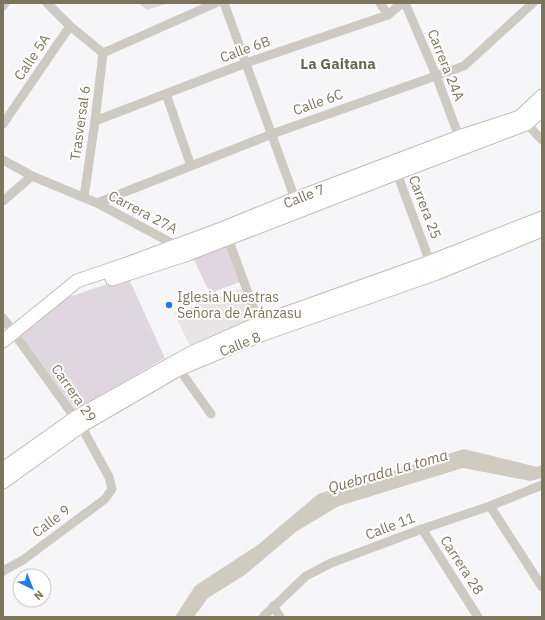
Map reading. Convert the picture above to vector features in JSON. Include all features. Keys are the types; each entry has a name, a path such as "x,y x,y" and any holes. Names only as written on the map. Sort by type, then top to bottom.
{"main road":[{"name":"Calle 7","path":"64,292 82,288 188,254 226,233 295,199 395,167 459,137 523,120 542,96"},
{"name":"Calle 7","path":"3,340 77,281 177,245 226,233 395,167 523,120 542,110"},
{"name":"Calle 8","path":"3,469 172,363 259,324 430,262 542,218"},
{"name":"Calle 8","path":"3,482 78,422 179,369 263,334 437,273 542,230"}],"street":[{"path":"47,3 70,26 103,53 216,3"},
{"path":"224,3 295,199"},
{"path":"380,3 388,15"},
{"name":"Calle 6B","path":"95,121 246,63 388,15 402,3"},
{"name":"Carrera 24A","path":"405,3 436,75 459,137"},
{"name":"Calle 6C","path":"97,203 272,134 464,66 533,3"},
{"name":"Calle 5A","path":"3,124 70,26"},
{"name":"Trasversal 6","path":"84,197 103,53"},
{"path":"166,94 191,166"},
{"path":"523,120 542,140"},
{"path":"3,160 32,176 84,197"},
{"name":"Carrera 25","path":"395,167 430,262"},
{"path":"3,200 32,176"},
{"name":"Carrera 27A","path":"84,197 177,245 188,254"},
{"path":"226,233 259,324"},
{"name":"Carrera 29","path":"3,318 78,422 109,477 112,488"},
{"path":"179,369 211,414"},
{"name":"Calle 11","path":"263,617 306,576 331,563 422,529 490,506 542,485"},
{"name":"Calle 9","path":"3,571 23,560 104,499 112,488"},
{"path":"490,506 542,588"},
{"name":"Carrera 28","path":"422,529 478,617"},
{"path":"273,606 280,617"}],"shaded area":[{"path":"138,3 168,3 147,10"},
{"path":"227,243 240,282 210,293 192,256"},
{"path":"128,277 165,358 76,410 20,334 69,297"},
{"path":"241,289 254,322 191,348 174,313"},
{"path":"464,449 537,467 542,465 542,478 530,481 463,468 339,506 297,531 246,574 208,598 194,617 175,617 195,586 259,544 318,494"}],"place":[{"name":"Iglesia Nuestras Señora de Aránzasu","path":"169,305"}],"district":[{"name":"La Gaitana","path":"338,63"}],"water label":[{"name":"Quebrada La toma","path":"388,471"}]}
